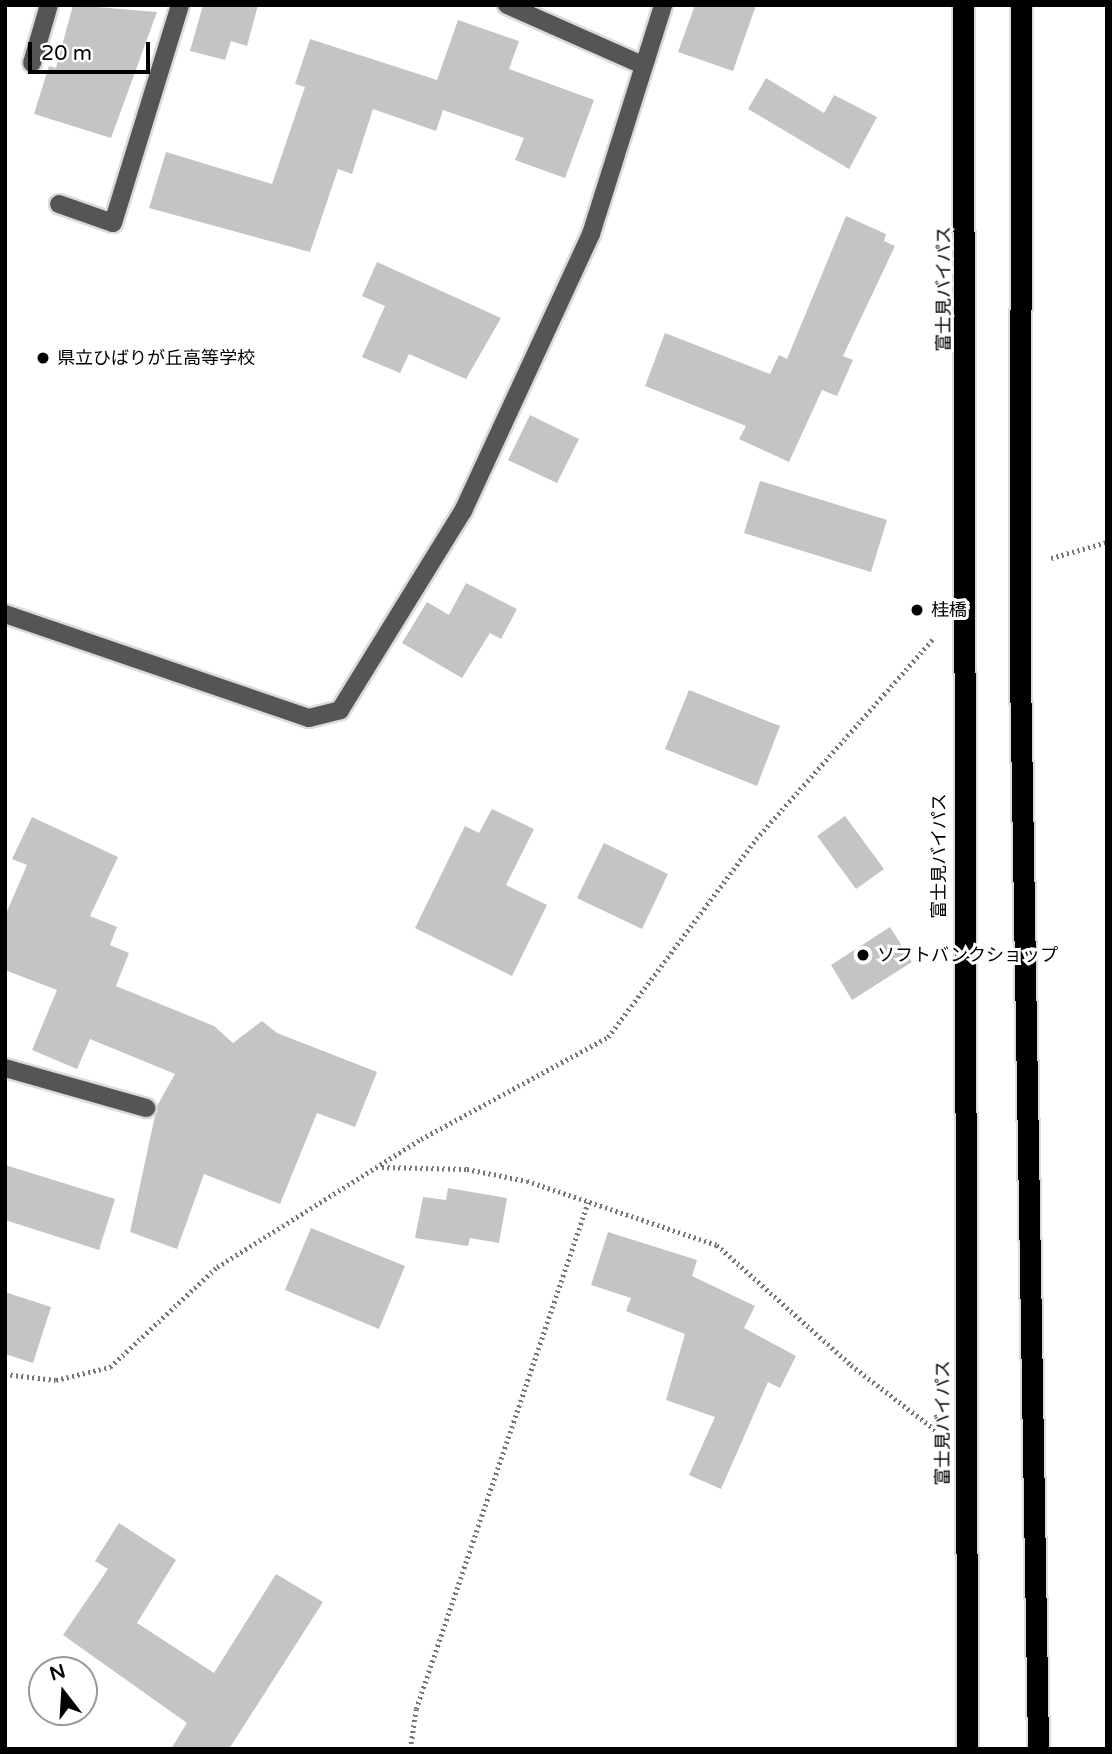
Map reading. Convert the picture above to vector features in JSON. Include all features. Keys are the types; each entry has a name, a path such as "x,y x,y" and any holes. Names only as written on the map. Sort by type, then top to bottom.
{"highway":[{"name":"富士見バイパス","path":"963,5 968,275 960,604 967,1749"},
{"path":"1021,5 1020,595 1038,1749"}],"street":[{"path":"32,63 49,5"},
{"path":"59,205 113,223 180,5"},
{"path":"507,5 640,64"},
{"path":"5,614 309,718 340,710 463,511 591,234 640,64 663,5"},
{"path":"5,1069 146,1108"}],"path":[{"path":"1020,595 1053,556 1107,542"},
{"path":"5,1374 56,1380 110,1367 217,1267 381,1167 608,1037 756,839 960,604"},
{"path":"381,1167 467,1169 588,1202 718,1245 851,1365 930,1427 965,1444"},
{"path":"410,1749 416,1709 588,1202"}],"building":[{"path":"73,5 157,12 111,138 34,114 49,66 56,68"},
{"path":"203,5 258,5 247,46 231,41 225,60 190,51"},
{"path":"695,5 756,5 733,71 678,52"},
{"path":"458,20 519,41 509,69 594,100 565,178 515,160 524,138 443,110 436,131 373,109 352,174 338,169 310,252 149,208 166,152 272,184 305,87 295,84 310,39 437,80"},
{"path":"766,78 824,113 834,95 877,117 849,169 748,109"},
{"path":"846,216 886,234 884,241 895,246 843,356 853,360 837,396 822,390 789,462 739,439 746,426 645,386 665,333 770,374 779,355 787,359"},
{"path":"377,262 501,318 466,379 409,354 400,373 362,357 385,306 362,296"},
{"path":"530,415 579,439 557,483 508,460"},
{"path":"760,481 887,520 871,572 744,533"},
{"path":"466,583 517,609 501,639 490,633 462,678 402,643 427,602 449,615"},
{"path":"689,690 780,726 757,786 665,749"},
{"path":"492,809 534,829 506,885 547,905 512,976 415,928 465,826 479,833"},
{"path":"845,816 884,869 856,889 817,836"},
{"path":"32,817 118,857 90,916 117,927 110,945 129,953 116,986 214,1026 233,1043 262,1021 277,1033 377,1072 355,1127 317,1113 280,1204 204,1174 177,1249 130,1232 157,1106 175,1074 90,1039 77,1069 32,1050 57,990 5,970 5,916 27,865 12,859"},
{"path":"604,843 668,874 642,929 577,898"},
{"path":"890,927 912,962 852,1000 831,965"},
{"path":"5,1165 115,1199 99,1250 5,1220"},
{"path":"448,1188 507,1198 499,1243 470,1238 468,1246 415,1238 423,1197 446,1200"},
{"path":"311,1228 405,1266 379,1329 285,1290"},
{"path":"608,1232 697,1260 692,1276 755,1306 744,1328 796,1356 780,1388 768,1382 721,1489 689,1475 715,1417 666,1400 685,1334 626,1311 631,1298 591,1285"},
{"path":"5,1292 51,1307 33,1363 5,1354"},
{"path":"119,1523 176,1560 137,1623 214,1673 276,1574 323,1602 229,1749 171,1749 187,1723 98,1660 98,1656 93,1656 63,1635 108,1569 95,1561"}],"place":[{"name":"県立ひばりが丘高等学校","path":"43,358"},
{"name":"桂橋","path":"917,610"},
{"name":"ソフトバンクショップ","path":"863,955"}]}
